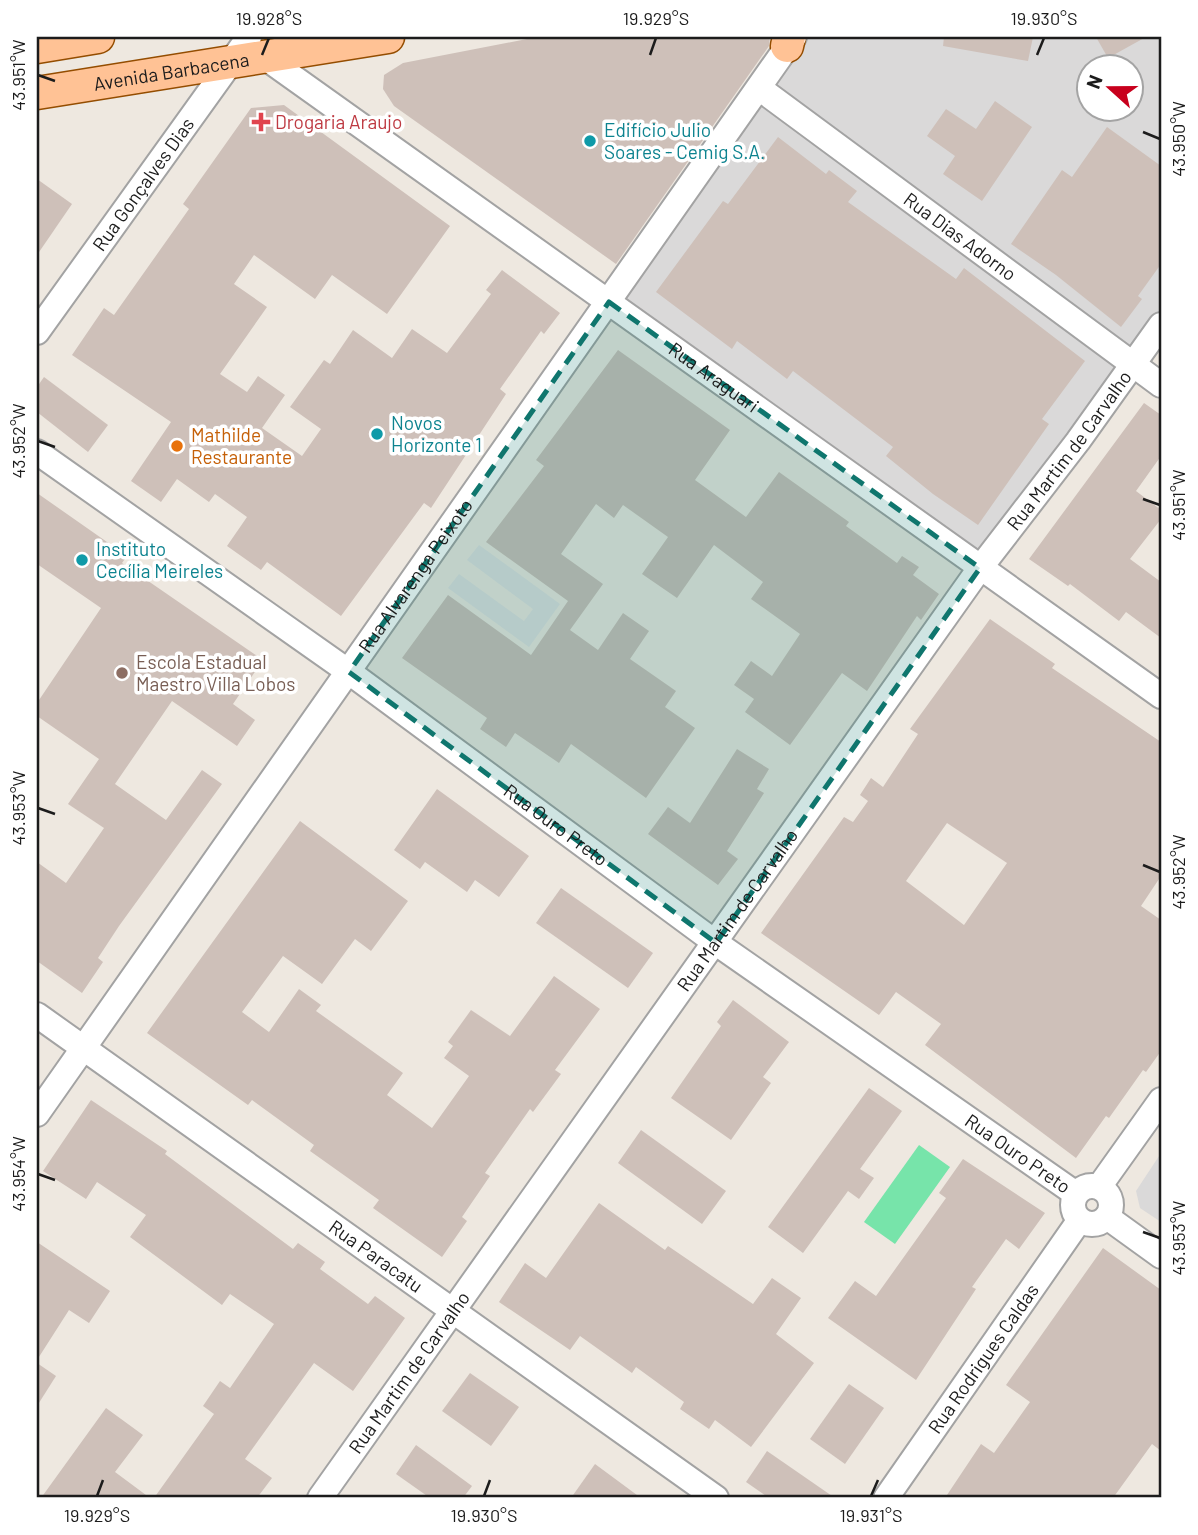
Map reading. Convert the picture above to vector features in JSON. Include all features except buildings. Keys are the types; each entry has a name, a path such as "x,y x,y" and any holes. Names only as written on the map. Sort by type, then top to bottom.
{"main road":[{"path":"37,47 98,37"},
{"name":"Avenida Barbacena","path":"37,93 229,64 260,44 388,37"}],"street":[{"name":"Rua Alvarenga Peixoto","path":"37,1114 609,302 790,40"},
{"name":"Rua Araguari","path":"260,44 609,302 1161,696"},
{"name":"Rua Gonçalves Dias","path":"37,332 229,64"},
{"name":"Rua Dias Adorno","path":"759,88 1161,385"},
{"name":"Rua Martim de Carvalho","path":"320,1498 980,568 1161,324"},
{"name":"Rua Ouro Preto","path":"37,452 349,672 716,943 1088,1191"},
{"name":"Rua Paracatu","path":"37,1015 716,1498"},
{"path":"1107,1217 1091,1225 1079,1221 1072,1205 1088,1191 1161,1100"},
{"path":"1088,1191 1111,1200 1107,1217"},
{"path":"1107,1217 1161,1256"},
{"name":"Rua Rodrigues Caldas","path":"886,1498 1079,1221"}],"highlighted area":[{"path":"609,302 980,568 716,943 349,672"}],"shaded area":[{"path":"795,37 1161,37 1161,325 980,568 609,302"},
{"path":"479,545 560,604 529,647 448,588 459,574 524,621 533,609 467,560"},
{"path":"1161,1153 1161,1222 1140,1208 1136,1191"}],"green space":[{"path":"919,1145 950,1167 895,1244 864,1222"}],"place":[{"name":"Drogaria Araujo","path":"261,122"},
{"name":"Edifício Julio Soares - Cemig S.A.","path":"590,141"},
{"name":"Novos Horizonte 1","path":"377,434"},
{"name":"Mathilde Restaurante","path":"177,446"},
{"name":"Instituto Cecília Meireles","path":"82,560"},
{"name":"Escola Estadual Maestro Villa Lobos","path":"122,673"}]}
